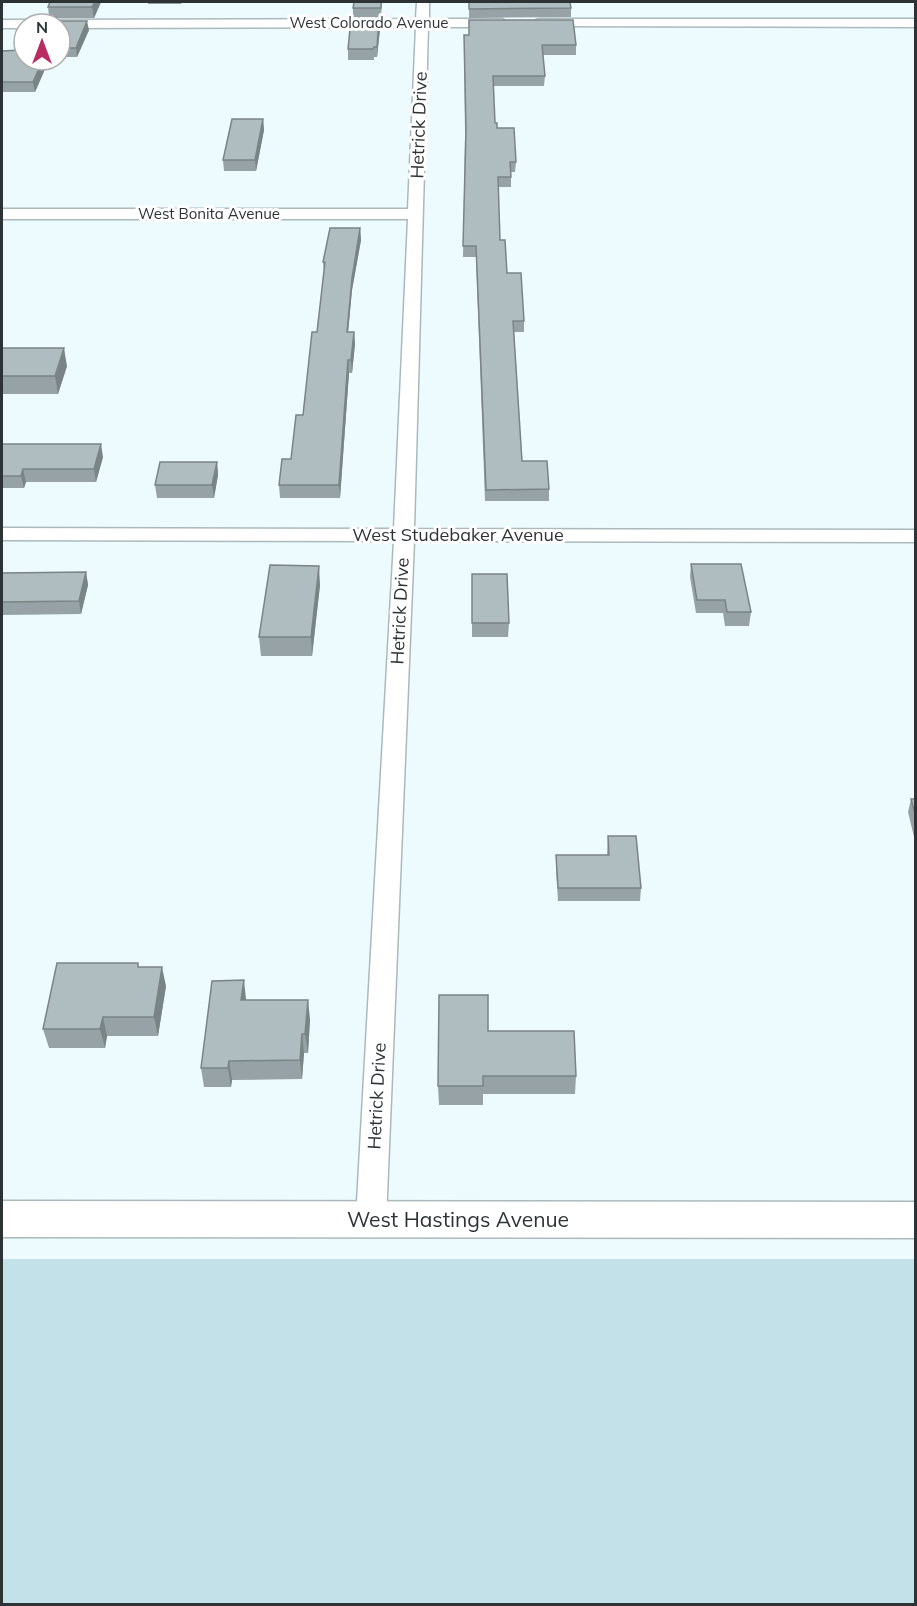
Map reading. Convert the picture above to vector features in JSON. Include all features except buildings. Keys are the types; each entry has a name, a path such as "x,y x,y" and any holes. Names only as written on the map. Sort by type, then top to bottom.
{"main road":[{"name":"West Hastings Avenue","path":"2,1219 915,1220"}],"street":[{"name":"Hetrick Drive","path":"371,1220 404,535 423,2"},
{"name":"West Colorado Avenue","path":"2,24 915,23"},
{"name":"West Bonita Avenue","path":"2,214 416,214"},
{"name":"West Studebaker Avenue","path":"2,534 915,536"}],"shaded area":[{"path":"2,1259 915,1259 915,1604 2,1604"}]}
